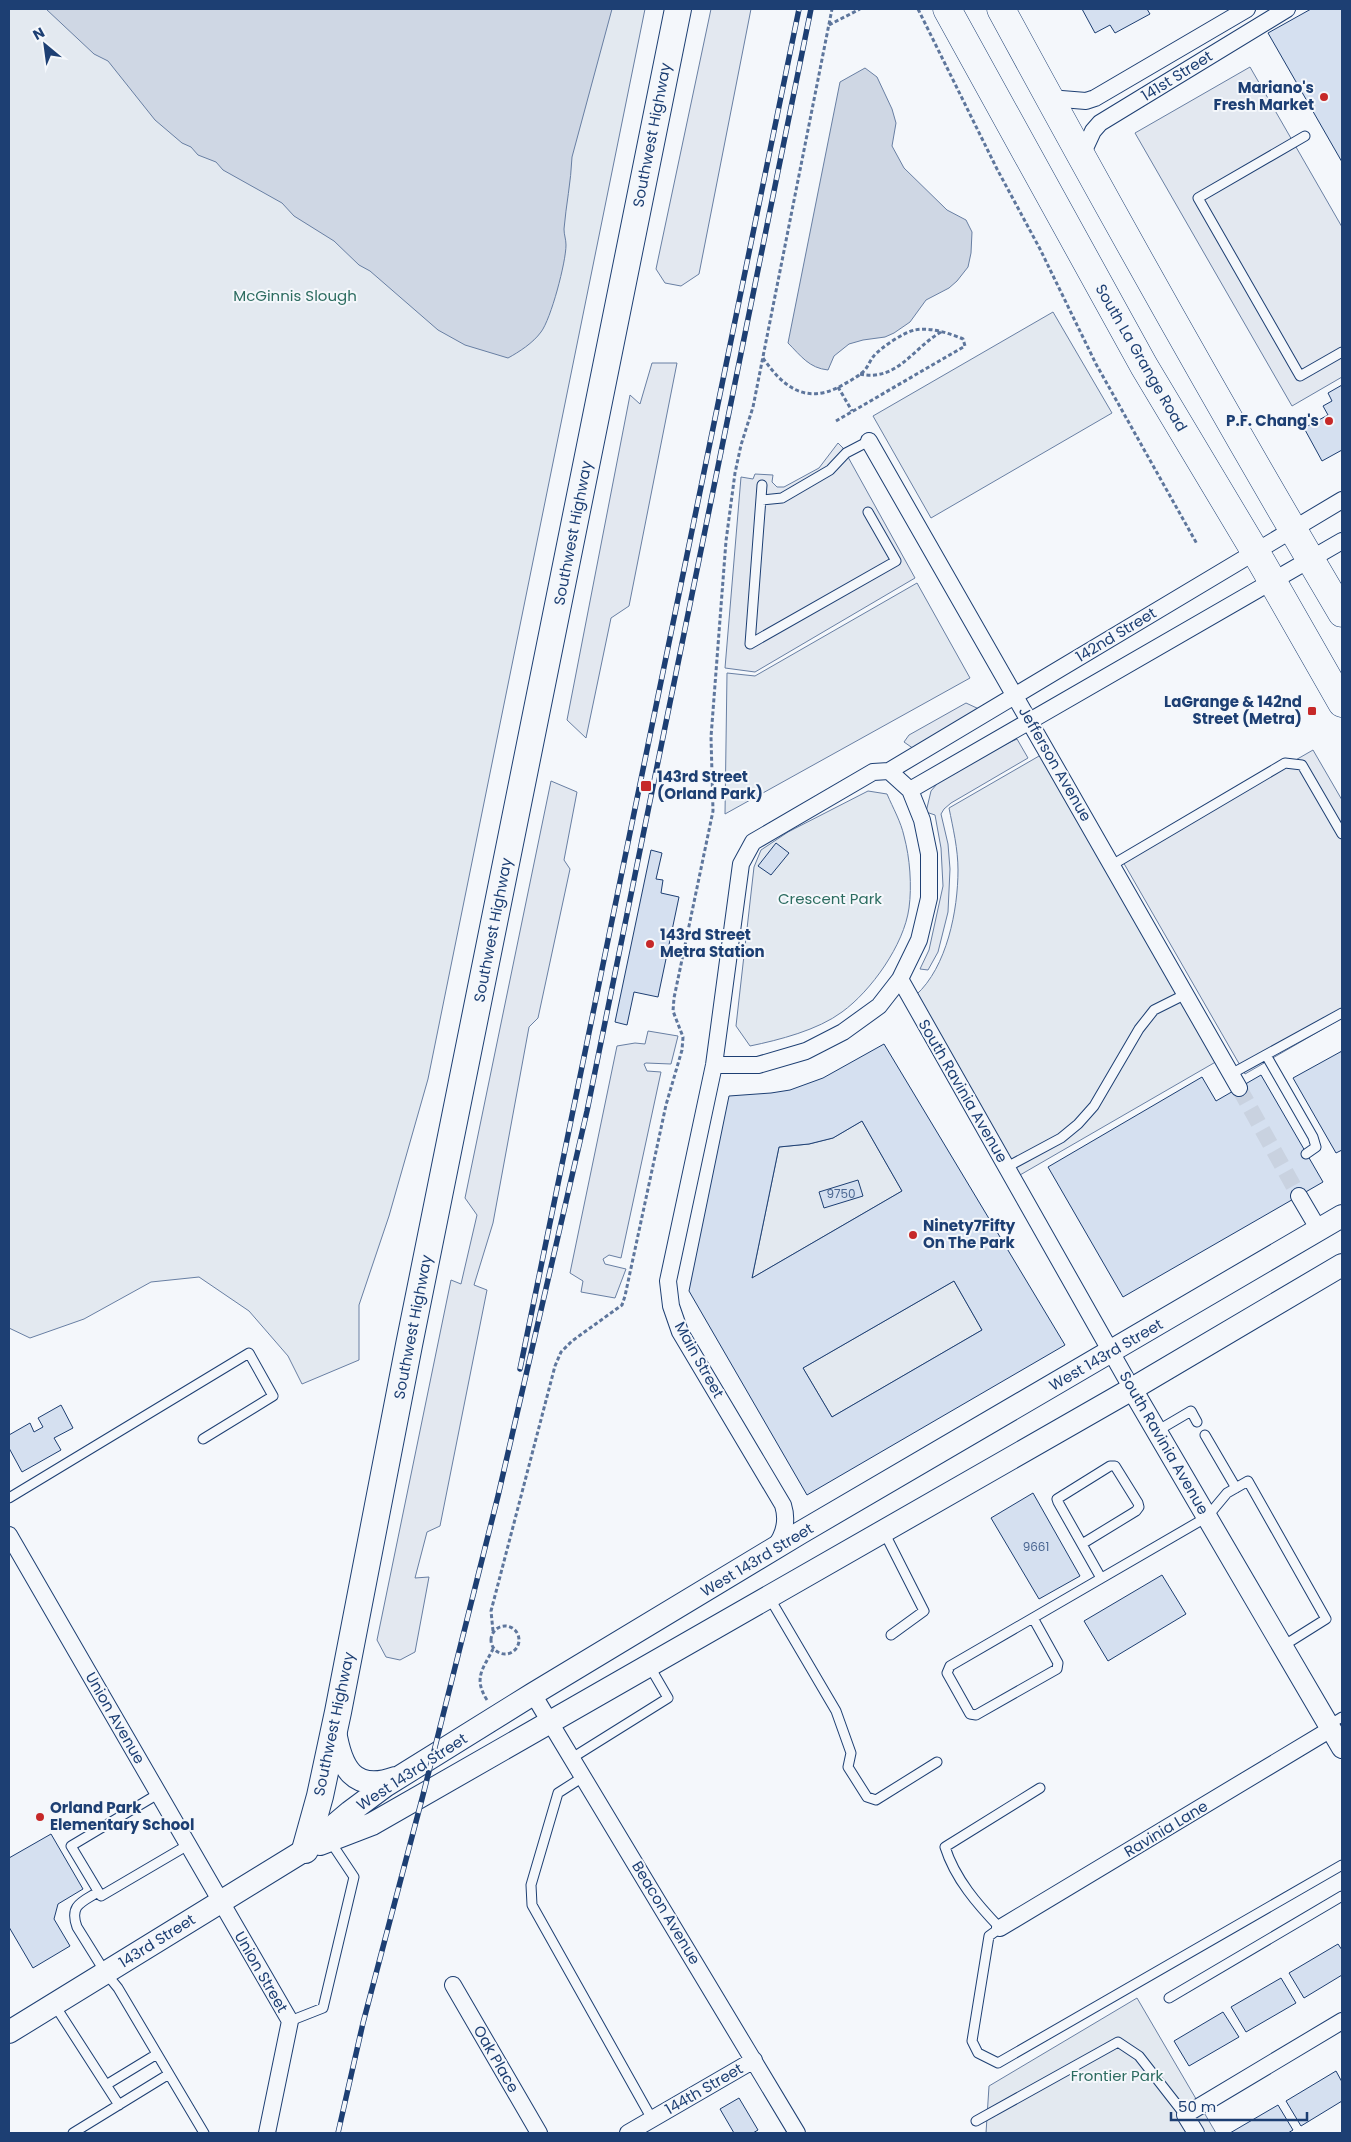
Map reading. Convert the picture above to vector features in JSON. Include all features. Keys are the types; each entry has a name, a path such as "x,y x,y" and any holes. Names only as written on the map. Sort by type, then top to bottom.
{"highway":[{"name":"South La Grange Road","path":"947,9 1144,366 1255,551 1342,703"},
{"path":"1001,9 1081,157 1292,529 1342,613"}],"main road":[{"name":"Southwest Highway","path":"305,1850 320,1796 334,1729 409,1345 678,9"},
{"name":"West 143rd Street","path":"305,1850 327,1837 385,1786 534,1694 772,1550 1342,1216"},
{"name":"West 143rd Street","path":"327,1837 372,1824 1132,1389 1342,1265"},
{"path":"334,1729 340,1758 349,1773 364,1780 379,1782 407,1773"},
{"name":"143rd Street","path":"9,2032 305,1850"}],"street":[{"name":"141st Street","path":"1050,98 1086,101 1094,98 1247,9"},
{"name":"141st Street","path":"1081,157 1093,131 1100,123 1287,9"},
{"name":"Jefferson Avenue","path":"869,441 1235,1081"},
{"name":"142nd Street","path":"890,771 1342,500"},
{"name":"142nd Street","path":"910,790 1342,541"},
{"path":"714,1065 758,1064 806,1051 843,1032 879,1006 900,979 919,940 930,898 929,854 922,820 910,790 890,771"},
{"name":"Main Street","path":"772,1550 783,1533 786,1521 780,1498 680,1332 671,1306 668,1281 714,1065 741,864 753,842 873,772 890,771"},
{"name":"South Ravinia Avenue","path":"900,979 1132,1389 1283,1646 1334,1724 1342,1748"},
{"path":"1299,1196 1319,1230"},
{"path":"780,1498 787,1509 798,1518 814,1519 834,1514"},
{"name":"Union Avenue","path":"9,1535 220,1901"},
{"name":"Beacon Avenue","path":"534,1694 798,2133"},
{"name":"Ravinia Lane","path":"1000,1928 1334,1724"},
{"name":"Union Street","path":"220,1901 290,2021 267,2133"},
{"name":"Oak Place","path":"453,1985 539,2133"},
{"path":"1196,2133 1185,2114 1342,2021"},
{"name":"144th Street","path":"628,2133 754,2060"}],"lane":[{"path":"1305,136 1198,198 1300,376 1342,352"},
{"path":"761,500 782,498 830,470 846,453 869,441"},
{"path":"762,485 750,644 896,561 868,512"},
{"path":"1112,865 1285,763 1302,765 1342,834"},
{"path":"1007,1168 1061,1138 1078,1124 1094,1106 1139,1029 1154,1010 1186,994"},
{"path":"1235,1081 1266,1055 1342,1013"},
{"path":"1266,1055 1313,1137 1316,1147 1306,1154"},
{"path":"9,1498 249,1353 273,1396 203,1439"},
{"path":"1157,1431 1191,1411 1197,1422"},
{"path":"1205,1435 1236,1488"},
{"path":"1082,1544 1136,1511 1139,1507 1114,1466 1110,1466 1057,1499 1082,1544 1101,1578"},
{"path":"1033,1618 1058,1663 1057,1669 976,1715 970,1714 947,1673 948,1669 1033,1618 1101,1578 1207,1517 1227,1493 1248,1481 1326,1619 1283,1646"},
{"path":"884,1531 924,1611 891,1635"},
{"path":"769,1597 836,1711 851,1753 848,1766 867,1797 876,1800 937,1762"},
{"path":"572,1758 668,1698 649,1666"},
{"path":"583,1776 558,1793 531,1885 532,1905 652,2119"},
{"path":"1040,1788 945,1847 949,1859 973,1899 1000,1928 989,1936 972,2041 978,2053 998,2062 1342,1865"},
{"path":"158,1794 72,1846 98,1892 101,1896 188,1845"},
{"path":"290,2021 323,2008 354,1877 327,1837"},
{"path":"98,1892 79,1904 75,1910 74,1918 77,1927 105,1972 118,1988 204,2133"},
{"path":"1169,1998 1342,1896"},
{"path":"54,2004 119,2105"},
{"path":"976,2121 1118,2042 1140,2056 1185,2114"},
{"path":"106,2085 158,2054"},
{"path":"73,2133 170,2074"}],"path":[{"path":"494,1631 501,1626 510,1627 517,1633 519,1642 517,1647 510,1653 501,1654 493,1649 490,1640 494,1631 492,1611 555,1366 561,1352 572,1341 622,1305 666,1105 682,1050 683,1037 673,1011 674,998 713,811 710,737 730,506 741,445 753,407 832,9"},
{"path":"828,26 860,9"},
{"path":"918,9 1096,364 1197,544"},
{"path":"763,358 775,375 788,387 804,393 828,392 864,371 874,356 893,341 914,330 942,332 963,339 965,346 836,421"},
{"path":"859,374 877,376 898,367 910,359 927,341 942,332"},
{"path":"838,387 852,411"},
{"path":"493,1649 480,1674 479,1681 484,1696 497,1717"}],"green space":[{"name":"McGinnis Slough","path":"9,9 645,9 428,1079 389,1216 359,1305 359,1360 302,1384 288,1356 249,1311 199,1277 151,1282 84,1319 30,1338 9,1328"},
{"path":"1053,312 1112,413 931,518 873,416"},
{"path":"917,583 970,678 725,814 727,673 755,676"},
{"path":"1046,752 1219,1060 1020,1175 916,995 936,969 949,937 953,920 958,862 949,808"},
{"name":"Crescent Park","path":"868,791 887,794 901,826 908,853 910,899 906,922 900,937 875,980 842,1012 810,1029 750,1046 736,1026 754,867 761,850 788,832"},
{"path":"862,1121 902,1191 752,1278 779,1147 809,1144 833,1138"},
{"path":"954,1281 982,1330 832,1417 803,1368"},
{"name":"Frontier Park","path":"1137,1998 1216,2133 986,2133 989,2086"}],"shaded area":[{"name":"McGinnis Slough","path":"46,9 612,9 572,157 564,229 566,243 561,277 549,315 541,332 530,343 508,358 465,345 438,330 370,271 359,265 334,241 294,216 282,203 223,170 216,162 198,155 191,147 182,143 155,120 108,61 94,54"},
{"path":"711,9 751,9 699,274 681,286 665,283 656,269"},
{"path":"1250,67 1342,227 1342,377 1292,406 1135,133"},
{"path":"865,68 877,77 892,109 896,123 892,146 904,168 947,210 966,220 972,232 971,253 968,267 957,281 949,288 926,300 910,322 885,337 849,344 834,356 828,370 810,364 788,343 840,82"},
{"path":"652,363 677,363 629,606 611,618 586,738 567,720 630,395 640,404"},
{"path":"838,443 843,448 915,578 755,672 725,668 741,477 753,479 755,474 773,475 772,482 777,487 784,487 819,468"},
{"path":"966,703 979,709 914,749 904,742 909,735"},
{"path":"1017,739 1028,758 951,803 941,814 948,844 950,869 948,912 938,952 928,970 920,969 929,950 943,886 941,848 935,815 926,812 931,791 942,778 998,742 1006,744"},
{"path":"1313,750 1342,800 1342,1018 1245,1074 1122,860"},
{"path":"551,781 577,792 564,860 570,869 538,1018 529,1027 493,1223 474,1285 487,1290 440,1526 427,1532 415,1578 429,1577 415,1652 400,1660 386,1657 377,1640 451,1280 461,1284 477,1215 465,1198"},
{"path":"648,1031 678,1036 671,1064 644,1064 647,1071 661,1072 621,1258 609,1255 603,1259 605,1264 626,1269 615,1298 581,1292 583,1281 570,1273 617,1046 635,1043 645,1044"}],"building":[{"path":"1082,9 1147,9 1150,14 1115,33 1110,25 1095,33"},
{"name":"Mariano's Fresh Market","path":"1311,9 1342,9 1342,162 1268,33"},
{"name":"P.F. Chang's","path":"1342,385 1342,450 1322,461 1304,428 1328,415 1323,406 1332,401 1328,393"},
{"path":"776,843 789,853 771,875 758,866"},
{"name":"143rd Street Metra Station","path":"651,850 662,853 656,879 663,880 661,893 679,897 658,997 634,992 627,1025 615,1022"},
{"name":"Ninety7Fifty On The Park","path":"884,1044 1065,1345 807,1495 689,1291 729,1096 790,1090 823,1078","holes":["862,1121 902,1191 752,1278 779,1147 809,1144 833,1138","954,1281 982,1330 832,1417 803,1368"]},
{"path":"1342,1051 1342,1150 1336,1153 1293,1078"},
{"path":"1261,1075 1323,1182 1123,1297 1048,1167 1202,1077 1216,1101"},
{"path":"858,1180 863,1196 824,1208 819,1192"},
{"path":"61,1405 73,1428 54,1438 61,1450 22,1472 9,1448 9,1435 30,1423 34,1432 43,1427 38,1418"},
{"path":"1033,1493 1080,1576 1039,1599 991,1518"},
{"path":"1162,1575 1186,1614 1108,1661 1084,1621"},
{"path":"51,1834 83,1889 58,1904 54,1919 70,1946 33,1968 9,1927 9,1858"},
{"path":"1338,1944 1342,1950 1342,1975 1304,1998 1289,1973"},
{"path":"1281,1978 1296,2003 1246,2032 1231,2007"},
{"path":"1223,2012 1239,2037 1189,2066 1174,2041"},
{"path":"1336,2071 1342,2082 1342,2101 1301,2126 1286,2101"},
{"path":"739,2098 758,2130 753,2133 734,2133 720,2109"},
{"path":"1278,2105 1293,2130 1288,2133 1230,2133"}],"tunnel":[{"path":"1239,1088 1299,1196"}],"railway":[{"path":"520,1369 799,9"},
{"path":"338,2133 363,2023 423,1795 498,1496 587,1111 811,9"}],"place":[{"name":"Mariano's Fresh Market","path":"1324,97"},
{"name":"P.F. Chang's","path":"1329,421"},
{"name":"LaGrange & 142nd Street (Metra)","path":"1312,711"},
{"name":"143rd Street (Orland Park)","path":"646,786"},
{"name":"143rd Street Metra Station","path":"650,944"},
{"name":"Ninety7Fifty On The Park","path":"913,1235"},
{"name":"Orland Park Elementary School","path":"40,1817"}]}
